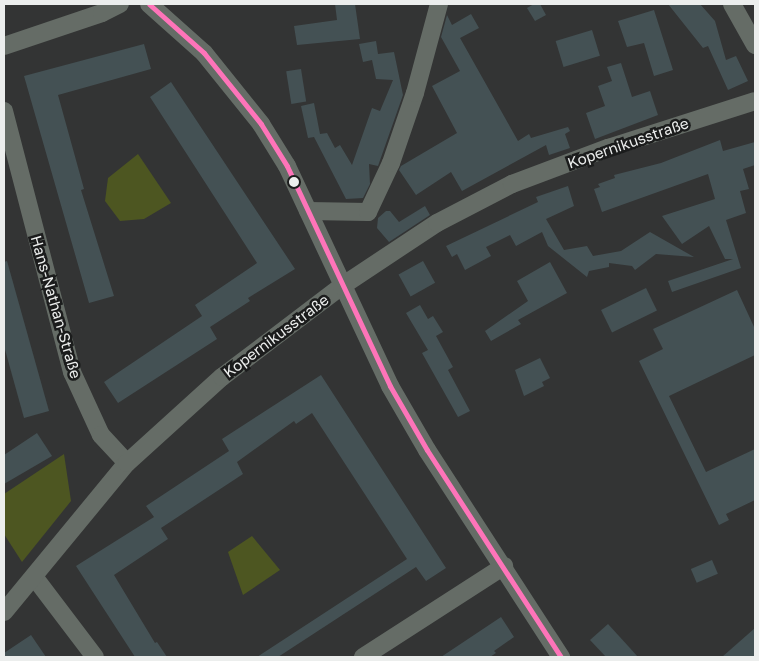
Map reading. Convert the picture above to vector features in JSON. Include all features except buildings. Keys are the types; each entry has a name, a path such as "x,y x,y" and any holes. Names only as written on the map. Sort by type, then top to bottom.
{"street":[{"path":"4,46 102,13 120,4"},
{"path":"149,4 204,53 234,89 287,166 390,386 427,450 504,566 561,657"},
{"path":"308,211 368,212 391,164 416,93 438,4"},
{"path":"732,4 755,45"},
{"name":"Kopernikusstraße","path":"4,612 35,578 127,463 222,377 342,286 437,223 512,184 608,148 755,101"},
{"name":"Hans-Nathan-Straße","path":"4,111 7,140 72,372 101,435 127,463"},
{"path":"363,657 504,566"},
{"path":"35,578 95,657"}],"green space":[{"path":"138,154 171,203 144,219 120,221 105,201 108,178"},
{"path":"64,454 71,501 22,562 4,534 4,494"},
{"path":"252,536 280,570 243,595 228,552"}],"transit line":[{"path":"149,4 204,53 261,124 287,166 390,386 427,450 561,657"}]}
